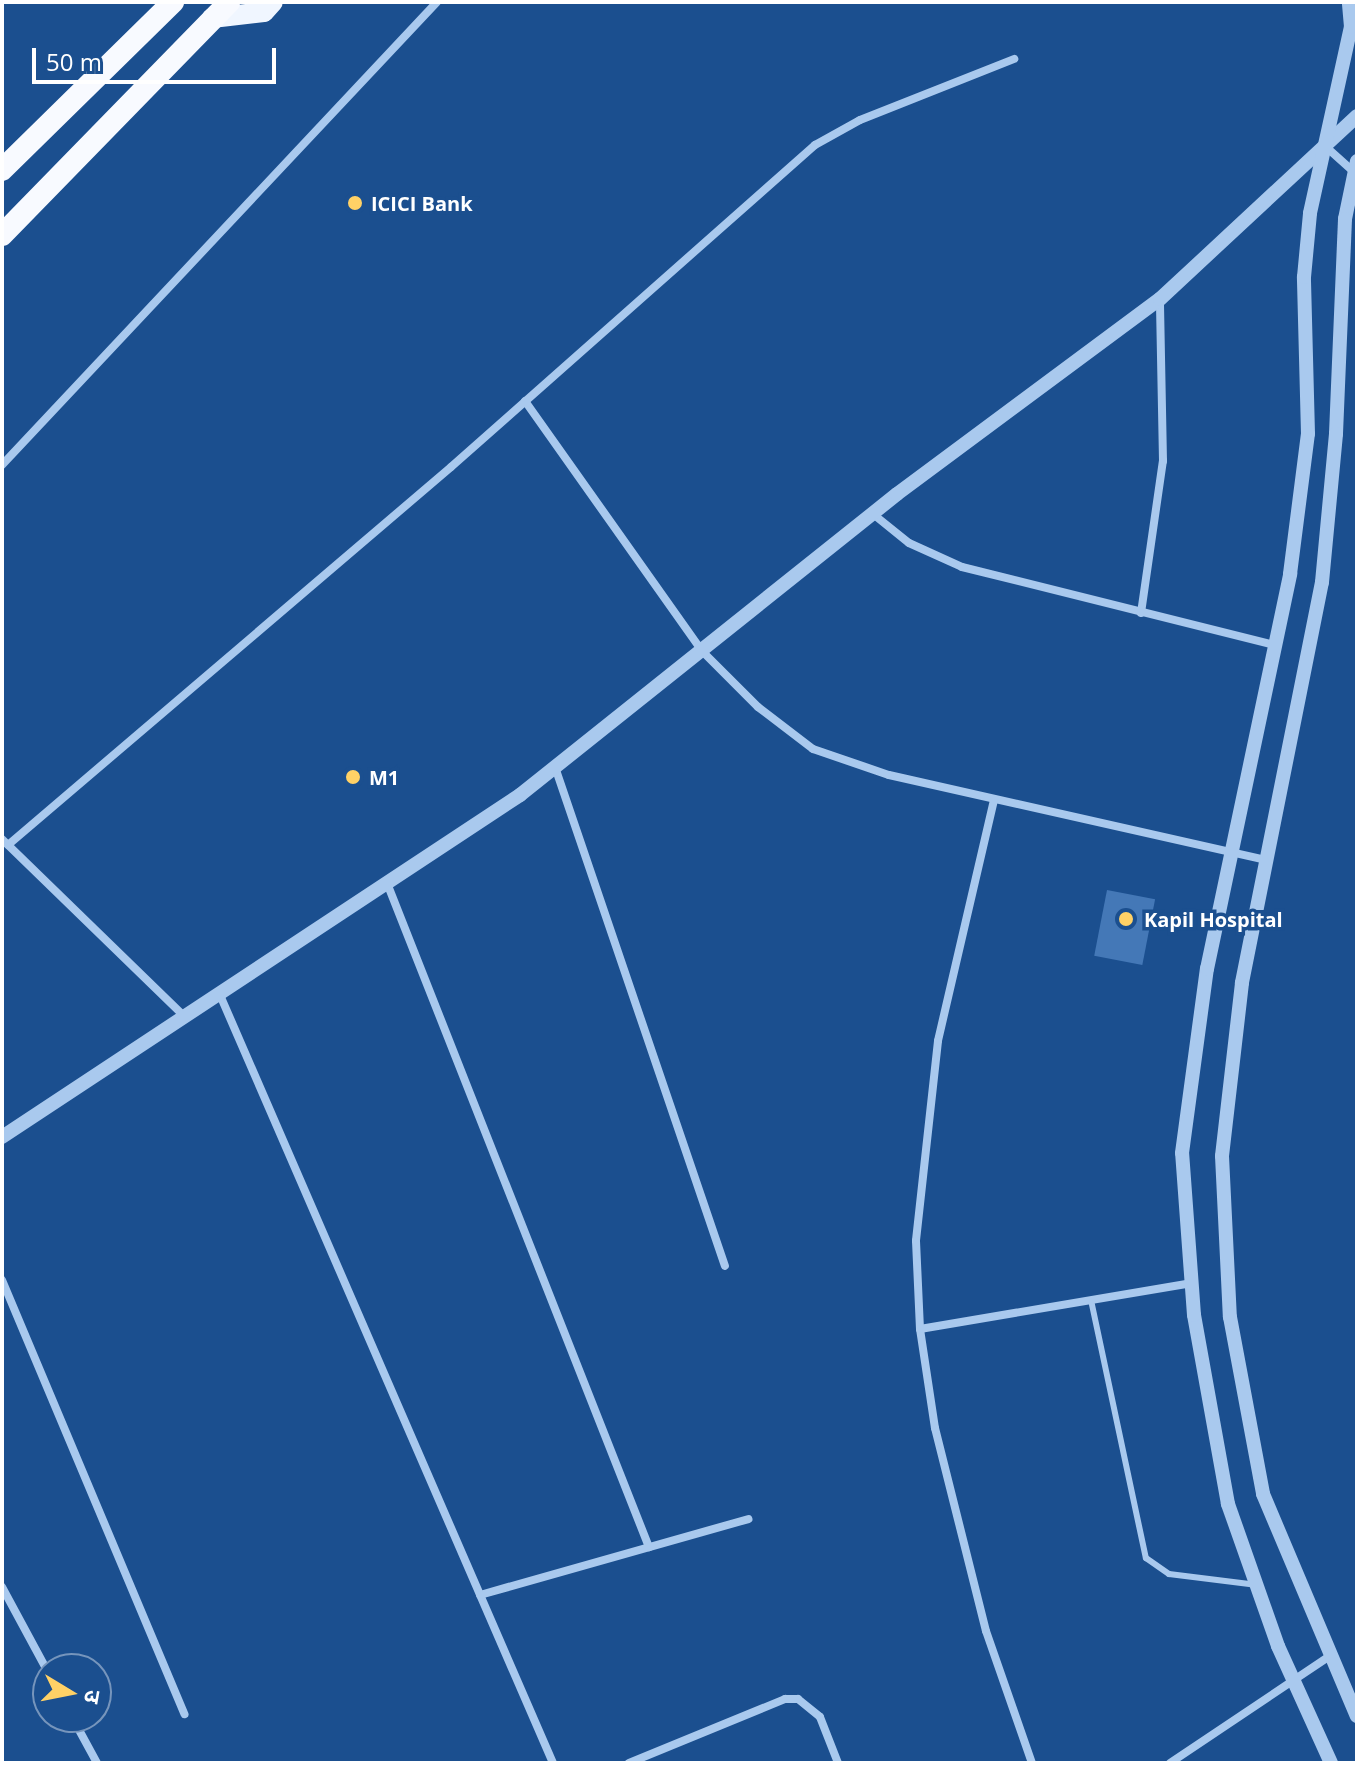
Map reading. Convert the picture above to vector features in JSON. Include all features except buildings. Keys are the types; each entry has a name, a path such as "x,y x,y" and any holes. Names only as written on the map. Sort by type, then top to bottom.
{"highway":[{"path":"2,170 169,4"},
{"path":"2,235 220,10"}],"main road":[{"path":"220,10 264,12 273,2"}],"street":[{"path":"2,465 437,2"},
{"path":"1331,1763 1294,1681 1228,1504 1192,1283 1182,1153 1207,969 1275,645 1308,434 1304,277 1310,213 1351,27 1349,2"},
{"path":"185,1018 5,842 525,401 831,133 1014,59"},
{"path":"2,1137 220,995 555,767 873,514 1160,299 1357,116"},
{"path":"1325,146 1356,169 1345,219 1336,434 1322,582 1242,983 1222,1156 1230,1317 1263,1494 1357,1716"},
{"path":"1141,613 1163,461 1160,299"},
{"path":"525,401 702,651 758,707 813,749 847,764 1266,860"},
{"path":"873,514 909,543 962,567 1275,645"},
{"path":"555,767 725,1266"},
{"path":"994,800 938,1041 916,1241 920,1329 935,1428 986,1631 1032,1763"},
{"path":"387,883 649,1547"},
{"path":"220,995 553,1763"},
{"path":"2,1280 184,1714"},
{"path":"920,1329 1192,1283"},
{"path":"480,1595 748,1519"},
{"path":"2,1587 38,1653"},
{"path":"1170,1763 1330,1656"},
{"path":"629,1763 785,1699 798,1699 820,1717 838,1763"},
{"path":"81,1733 97,1763"}],"lane":[{"path":"1091,1300 1146,1558 1169,1574 1257,1585"}],"place":[{"name":"ICICI Bank","path":"355,203"},
{"name":"M1","path":"353,777"},
{"name":"Kapil Hospital","path":"1126,919"}]}
